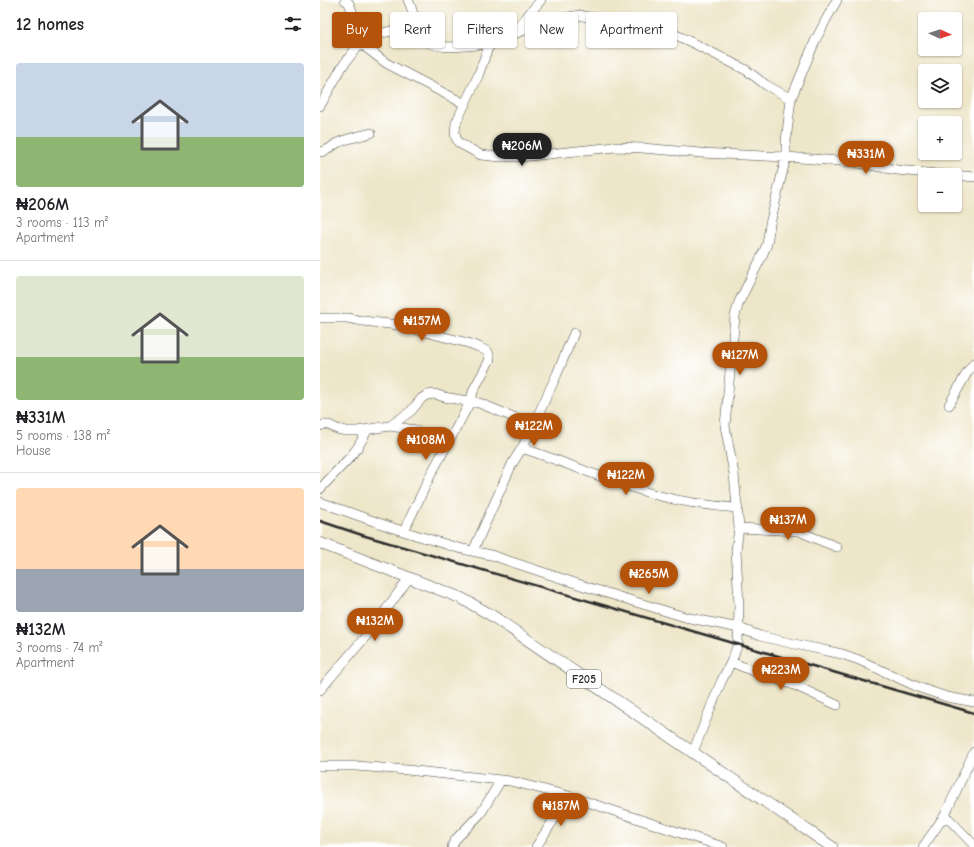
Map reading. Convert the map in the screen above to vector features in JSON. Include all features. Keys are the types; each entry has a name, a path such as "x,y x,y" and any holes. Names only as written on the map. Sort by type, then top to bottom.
{"main road":[{"name":"F205","path":"320,543 461,598 491,615 832,847"}],"street":[{"path":"345,0 349,3 352,12"},
{"path":"408,0 412,12"},
{"path":"517,28 541,0"},
{"path":"693,752 738,644 739,605 736,550 740,528 734,474 725,426 734,316 739,302 767,244 770,224 786,157 786,141 791,99 815,41 837,0"},
{"path":"517,33 543,23 579,15 593,18 611,25 670,32 746,70 791,99"},
{"path":"320,106 342,67 356,48"},
{"path":"366,48 386,63 465,104"},
{"path":"488,48 478,76 456,123 455,132 459,143 482,155 501,158 615,147 642,148 853,162 918,172"},
{"path":"320,152 328,150 353,137 372,133"},
{"path":"962,176 974,176"},
{"path":"320,318 347,318 398,325 479,346 488,352 490,359 474,389 470,402 431,474 404,531"},
{"path":"473,551 512,464 522,448 557,374 574,334"},
{"path":"949,405 974,363"},
{"path":"390,426 411,411 422,398 427,395 435,394 480,403 511,416 534,423"},
{"path":"320,426 329,425 346,431 357,431 390,426 415,430"},
{"path":"320,489 352,455 368,429"},
{"path":"522,448 657,495 714,506 738,508"},
{"path":"320,502 404,531 458,548 491,555 580,585 685,617 739,628 760,636 842,654 866,663 920,688 947,697 974,702"},
{"path":"740,528 799,531 837,546"},
{"path":"320,690 372,629 409,578"},
{"path":"731,662 763,675 794,685 837,705"},
{"path":"924,847 945,815 974,752"},
{"path":"320,766 356,766 407,770 510,781 568,796 723,847"},
{"path":"452,847 455,840 481,812 501,780"},
{"path":"536,847 568,796"},
{"path":"945,815 974,845"}],"railway":[{"path":"320,521 362,535 974,713"}]}
